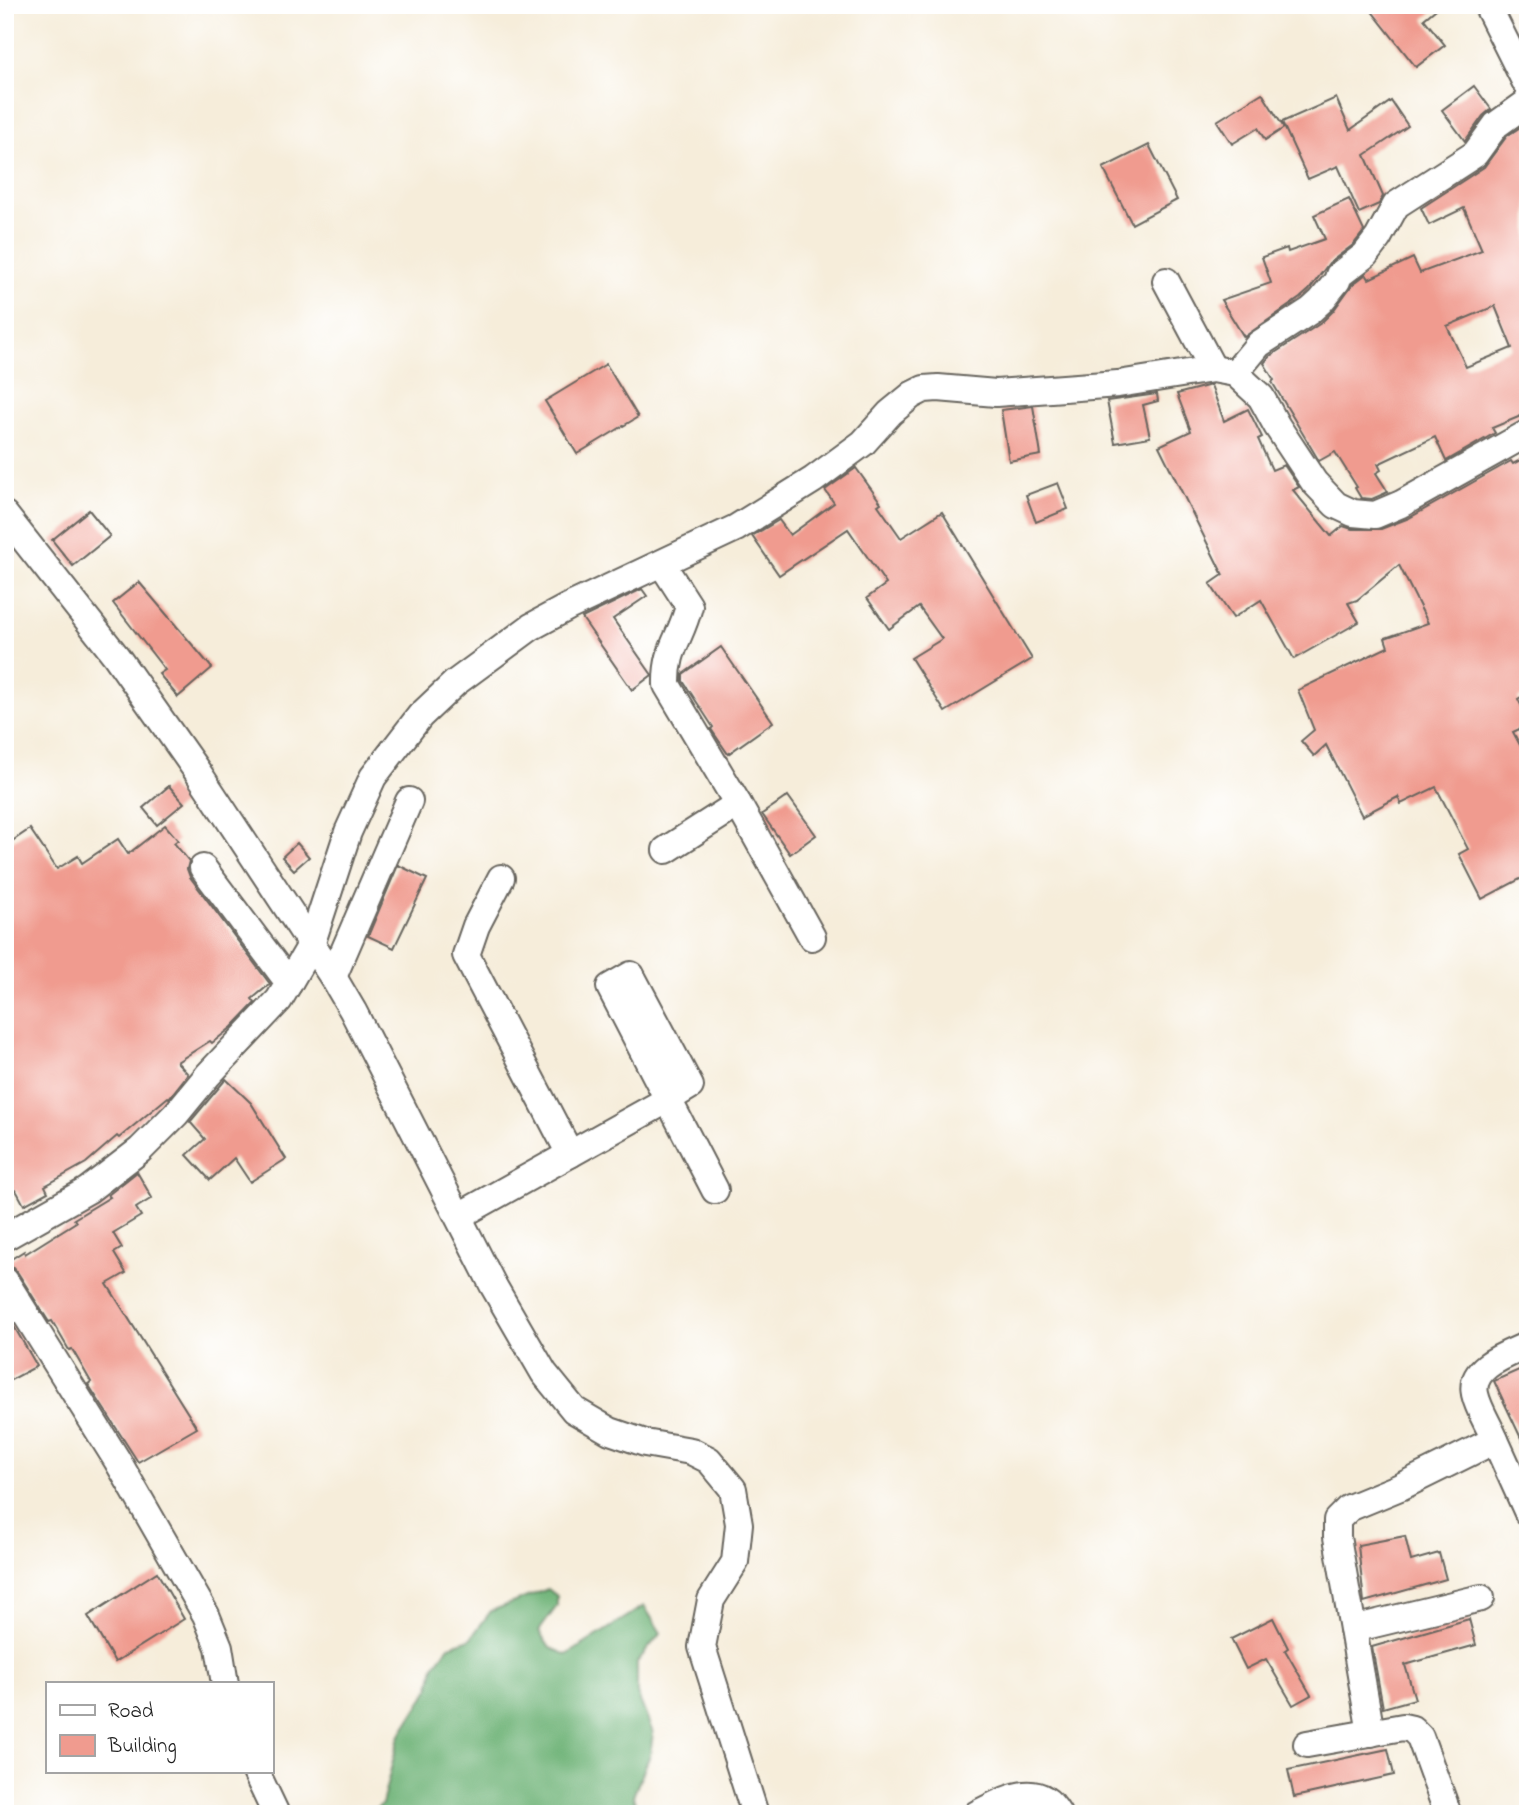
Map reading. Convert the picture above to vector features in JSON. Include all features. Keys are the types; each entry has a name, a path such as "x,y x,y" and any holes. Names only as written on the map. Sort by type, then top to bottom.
{"street":[{"path":"1487,5 1528,87"},
{"path":"5,1237 88,1190 140,1150 279,1000 311,945 348,832 373,777 420,716 455,683 531,627 736,528 813,480 863,443 890,413 924,389 996,393 1118,384 1224,371 1321,302 1339,275 1365,255 1396,205 1475,154 1496,125 1528,102"},
{"path":"1166,281 1224,371 1261,397 1314,482 1336,505 1353,513 1375,515 1401,504 1528,433"},
{"path":"5,515 116,656 199,774 333,976 493,1285 544,1373 573,1410 610,1431 645,1443 691,1451 709,1460 733,1489 739,1524 735,1562 711,1600 702,1647 755,1814"},
{"path":"663,564 689,606 685,624 672,646 666,665 667,685 738,804 812,937"},
{"path":"333,976 409,801"},
{"path":"666,850 738,804"},
{"path":"203,868 289,983"},
{"path":"501,878 469,942 466,956 570,1154"},
{"path":"459,1216 667,1100 715,1189"},
{"path":"5,1282 117,1460 206,1615 219,1647 225,1682"},
{"path":"1528,1345 1486,1367 1477,1378 1474,1392 1528,1513"},
{"path":"1371,1733 1337,1537 1338,1520 1349,1508 1401,1487 1495,1440"},
{"path":"1353,1629 1480,1598"},
{"path":"1307,1744 1403,1727 1412,1729 1420,1737 1448,1814"},
{"path":"256,1773 276,1814"},
{"path":"976,1814 1019,1795 1033,1794 1051,1803 1058,1814"}],"green space":[{"path":"548,1589 557,1596 557,1606 539,1631 550,1648 567,1655 644,1606 661,1633 637,1662 637,1693 653,1733 650,1755 633,1796 638,1814 369,1814 382,1804 399,1737 430,1688 434,1666 449,1646 470,1639 491,1611"}],"building":[{"path":"1367,5 1441,5 1424,19 1445,45 1416,67"},
{"path":"1474,86 1491,109 1465,141 1442,110"},
{"path":"1262,93 1284,128 1265,140 1258,128 1232,144 1217,121"},
{"path":"1336,98 1350,130 1391,101 1408,126 1365,155 1383,196 1379,204 1359,213 1338,166 1308,179 1282,122"},
{"path":"1528,122 1528,413 1492,428 1495,433 1446,461 1435,437 1378,464 1381,470 1376,473 1388,492 1372,499 1361,498 1335,452 1319,461 1272,382 1274,380 1264,363 1270,356 1321,323 1352,285 1366,274 1369,279 1413,258 1420,273 1482,250 1464,208 1429,225 1421,208 1484,167 1507,136","holes":["1495,306 1512,348 1466,367 1447,326"]},
{"path":"1149,145 1177,200 1132,224 1103,168"},
{"path":"1349,199 1364,231 1353,245 1329,263 1300,298 1244,337 1221,300 1271,283 1262,257 1287,248 1288,252 1325,239 1314,215"},
{"path":"606,364 638,417 577,454 545,401"},
{"path":"1211,385 1224,421 1248,409 1262,437 1258,439 1272,470 1284,465 1299,487 1293,490 1331,536 1343,526 1352,529 1381,529 1409,518 1511,461 1513,464 1528,456 1528,693 1518,699 1528,719 1528,725 1513,732 1528,760 1528,875 1482,899 1459,854 1468,849 1436,787 1401,804 1398,797 1362,816 1326,745 1314,756 1301,741 1314,730 1298,690 1388,647 1385,638 1428,623 1399,565 1357,600 1348,603 1359,622 1294,659 1261,600 1233,618 1210,584 1223,575 1159,446 1191,431 1177,394"},
{"path":"1157,394 1158,401 1143,405 1150,437 1115,443 1107,401"},
{"path":"1033,406 1041,455 1009,461 1001,410"},
{"path":"856,468 881,503 878,505 901,538 942,512 1032,659 945,712 911,658 942,639 919,607 889,629 867,598 886,584 848,529 779,575 752,536 779,520 790,535 834,503 825,490"},
{"path":"1058,483 1068,509 1036,522 1026,495"},
{"path":"89,510 110,536 73,566 52,540"},
{"path":"139,582 212,668 178,697 159,674 165,670 113,603"},
{"path":"642,589 647,596 613,619 652,675 632,690 582,618"},
{"path":"721,647 773,722 728,754 683,681 683,674"},
{"path":"169,786 184,803 157,825 143,808"},
{"path":"788,796 816,835 790,854 762,814"},
{"path":"165,825 178,840 174,843 189,861 187,869 190,877 270,984 252,999 255,1003 232,1027 212,1043 210,1041 177,1062 188,1074 169,1098 119,1138 117,1136 86,1163 45,1186 48,1192 24,1205 16,1190 5,1196 5,846 30,829 57,869 78,856 82,863 118,839 128,854"},
{"path":"297,843 309,857 294,870 282,857"},
{"path":"398,865 427,879 394,948 368,936"},
{"path":"226,1079 251,1103 286,1159 250,1182 234,1158 210,1180 187,1155 205,1139 190,1122"},
{"path":"137,1172 152,1198 136,1208 141,1216 113,1233 122,1248 114,1253 126,1273 107,1284 197,1428 138,1462 88,1384 91,1382 72,1349 69,1350 52,1321 49,1322 18,1273 13,1267 5,1265 24,1251 25,1254 76,1222 74,1219 110,1197 108,1195"},
{"path":"5,1311 37,1366 11,1380 5,1369"},
{"path":"1528,1366 1528,1453 1494,1381"},
{"path":"1405,1536 1411,1561 1439,1553 1446,1579 1364,1602 1358,1545"},
{"path":"157,1572 184,1619 115,1662 88,1616"},
{"path":"1273,1618 1288,1648 1285,1650 1311,1695 1293,1705 1266,1659 1246,1669 1231,1639"},
{"path":"1469,1619 1476,1645 1405,1665 1415,1699 1383,1708 1372,1647"},
{"path":"1388,1749 1394,1775 1294,1797 1288,1770"}]}
